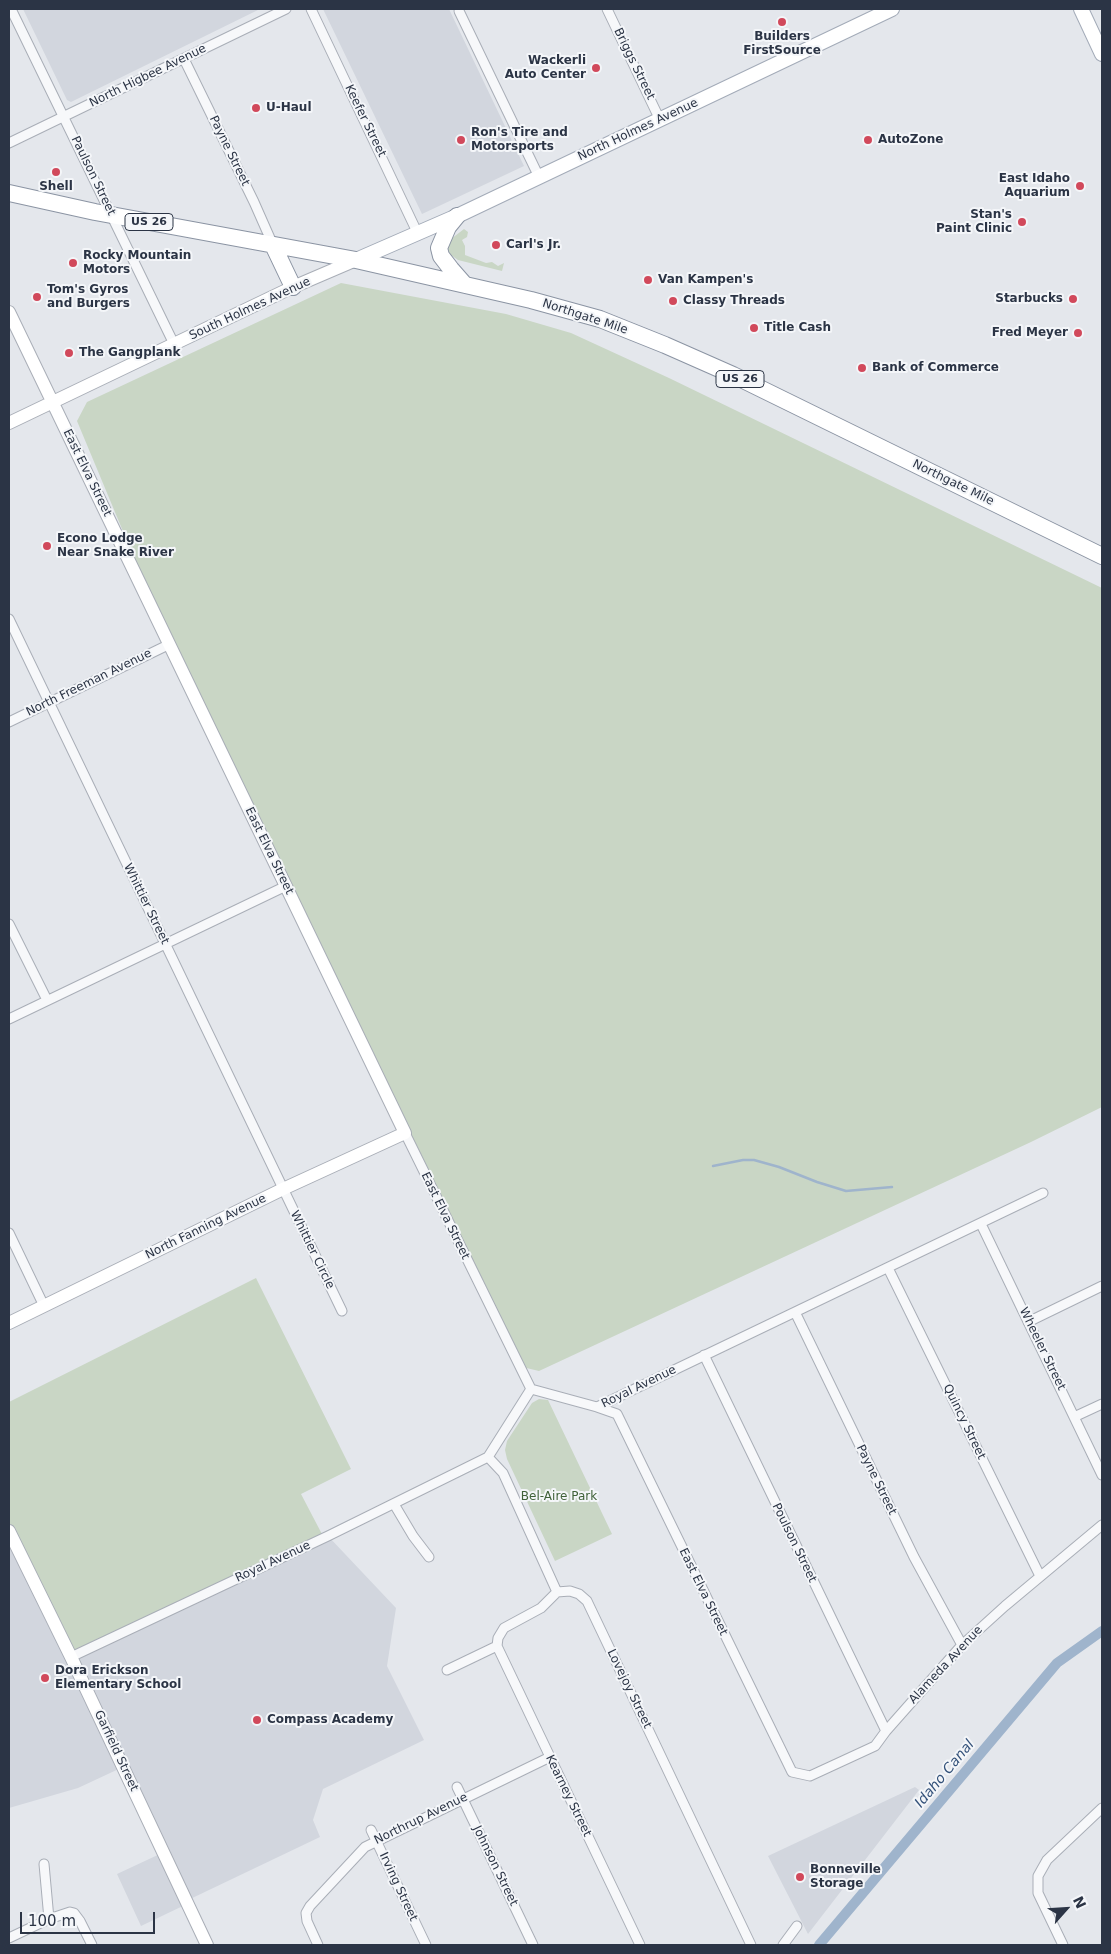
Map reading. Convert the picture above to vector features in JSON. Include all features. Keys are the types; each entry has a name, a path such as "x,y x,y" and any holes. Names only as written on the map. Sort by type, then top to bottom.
{"highway":[{"name":"Northgate Mile","path":"9,193 111,215 356,260 531,300 600,320 665,345 807,411 1102,556"},
{"path":"457,216 448,227 439,248 441,256 465,285"},
{"path":"273,245 293,287"}],"main road":[{"name":"North Holmes Avenue","path":"356,260 457,216 892,9"},
{"path":"1081,9 1102,54"}],"street":[{"name":"Paulson Street","path":"10,9 174,344"},
{"name":"North Higbee Avenue","path":"9,143 286,9"},
{"name":"Keefer Street","path":"312,9 418,234"},
{"name":"Briggs Street","path":"607,9 660,120"},
{"path":"459,11 539,177"},
{"name":"Payne Street","path":"184,59 273,245"},
{"name":"South Holmes Avenue","path":"9,423 293,287 356,260"},
{"name":"East Elva Street","path":"9,312 530,1389"},
{"name":"Whittier Street","path":"9,619 283,1190"},
{"name":"North Freeman Avenue","path":"9,722 170,644"},
{"path":"9,1019 286,886"},
{"path":"9,924 47,1000"},
{"name":"North Fanning Avenue","path":"9,1323 405,1133"},
{"name":"Whittier Circle","path":"283,1190 342,1311"},
{"name":"Royal Avenue","path":"530,1389 597,1407 1043,1193"},
{"name":"Wheeler Street","path":"981,1224 1102,1475"},
{"path":"9,1233 44,1306"},
{"name":"Quincy Street","path":"888,1268 1040,1576"},
{"path":"1028,1322 1102,1286"},
{"name":"Payne Street","path":"795,1312 914,1557 962,1645"},
{"name":"Poulson Street","path":"704,1355 886,1731"},
{"path":"447,1670 498,1646 498,1638 504,1628 541,1608 557,1592 503,1473 488,1457 530,1389"},
{"path":"1074,1417 1102,1404"},
{"name":"East Elva Street","path":"597,1407 618,1414 792,1772 810,1776"},
{"name":"Royal Avenue","path":"71,1657 328,1536 488,1457"},
{"path":"394,1504 413,1536 429,1557"},
{"name":"Alameda Avenue","path":"810,1776 875,1746 962,1645 1040,1576 1102,1525"},
{"name":"Garfield Street","path":"9,1531 71,1657 207,1945"},
{"name":"Lovejoy Street","path":"557,1592 570,1590 579,1594 587,1601 751,1945"},
{"name":"Kearney Street","path":"498,1646 640,1945"},
{"name":"Northrup Avenue","path":"318,1945 307,1921 306,1913 310,1906 365,1847 462,1798 550,1757"},
{"name":"Johnson Street","path":"457,1787 533,1945"},
{"path":"1063,1945 1038,1893 1038,1876 1047,1860 1102,1808"},
{"name":"Irving Street","path":"371,1830 426,1945"},
{"path":"44,1864 49,1919"},
{"path":"9,1938 66,1912 74,1913 92,1945"},
{"path":"783,1945 797,1926"}],"shaded area":[{"path":"23,9 260,9 71,102 67,100"},
{"path":"323,9 449,9 524,166 422,214"},
{"name":"Compass Academy","path":"9,1531 328,1536 396,1608 387,1666 424,1740 323,1789 313,1820 320,1837 186,1901 187,1904 141,1926 117,1874 162,1853 123,1767 78,1788 9,1808"},
{"path":"915,1787 919,1790 808,1934 768,1856"}],"green space":[{"path":"464,229 468,232 467,237 462,240 465,246 465,255 486,263 492,262 498,266 504,263 502,271 458,260 451,255 447,248 451,239"},
{"path":"341,283 506,314 571,333 669,378 1102,588 1102,1107 1031,1142 539,1371 518,1366 170,644 77,421 87,402"},
{"path":"256,1278 351,1469 301,1494 324,1538 71,1657 9,1531 9,1402"},
{"name":"Bel-Aire Park","path":"539,1399 548,1400 612,1534 555,1561 507,1459 505,1450 507,1441 532,1403"}],"waterway":[{"path":"713,1166 743,1160 754,1160 846,1191 892,1187"},
{"name":"Idaho Canal","path":"819,1945 1057,1663 1102,1631"}],"place":[{"name":"Builders FirstSource","path":"782,22"},
{"name":"Wackerli Auto Center","path":"596,68"},
{"name":"U-Haul","path":"256,108"},
{"name":"Ron's Tire and Motorsports","path":"461,140"},
{"name":"AutoZone","path":"868,140"},
{"name":"Shell","path":"56,172"},
{"name":"East Idaho Aquarium","path":"1080,186"},
{"name":"Stan's Paint Clinic","path":"1022,222"},
{"name":"Carl's Jr.","path":"496,245"},
{"name":"Rocky Mountain Motors","path":"73,263"},
{"name":"Van Kampen's","path":"648,280"},
{"name":"Tom's Gyros and Burgers","path":"37,297"},
{"name":"Starbucks","path":"1073,299"},
{"name":"Classy Threads","path":"673,301"},
{"name":"Title Cash","path":"754,328"},
{"name":"Fred Meyer","path":"1078,333"},
{"name":"The Gangplank","path":"69,353"},
{"name":"Bank of Commerce","path":"862,368"},
{"name":"Econo Lodge Near Snake River","path":"47,546"},
{"name":"Dora Erickson Elementary School","path":"45,1678"},
{"name":"Compass Academy","path":"257,1720"},
{"name":"Bonneville Storage","path":"800,1877"}]}
